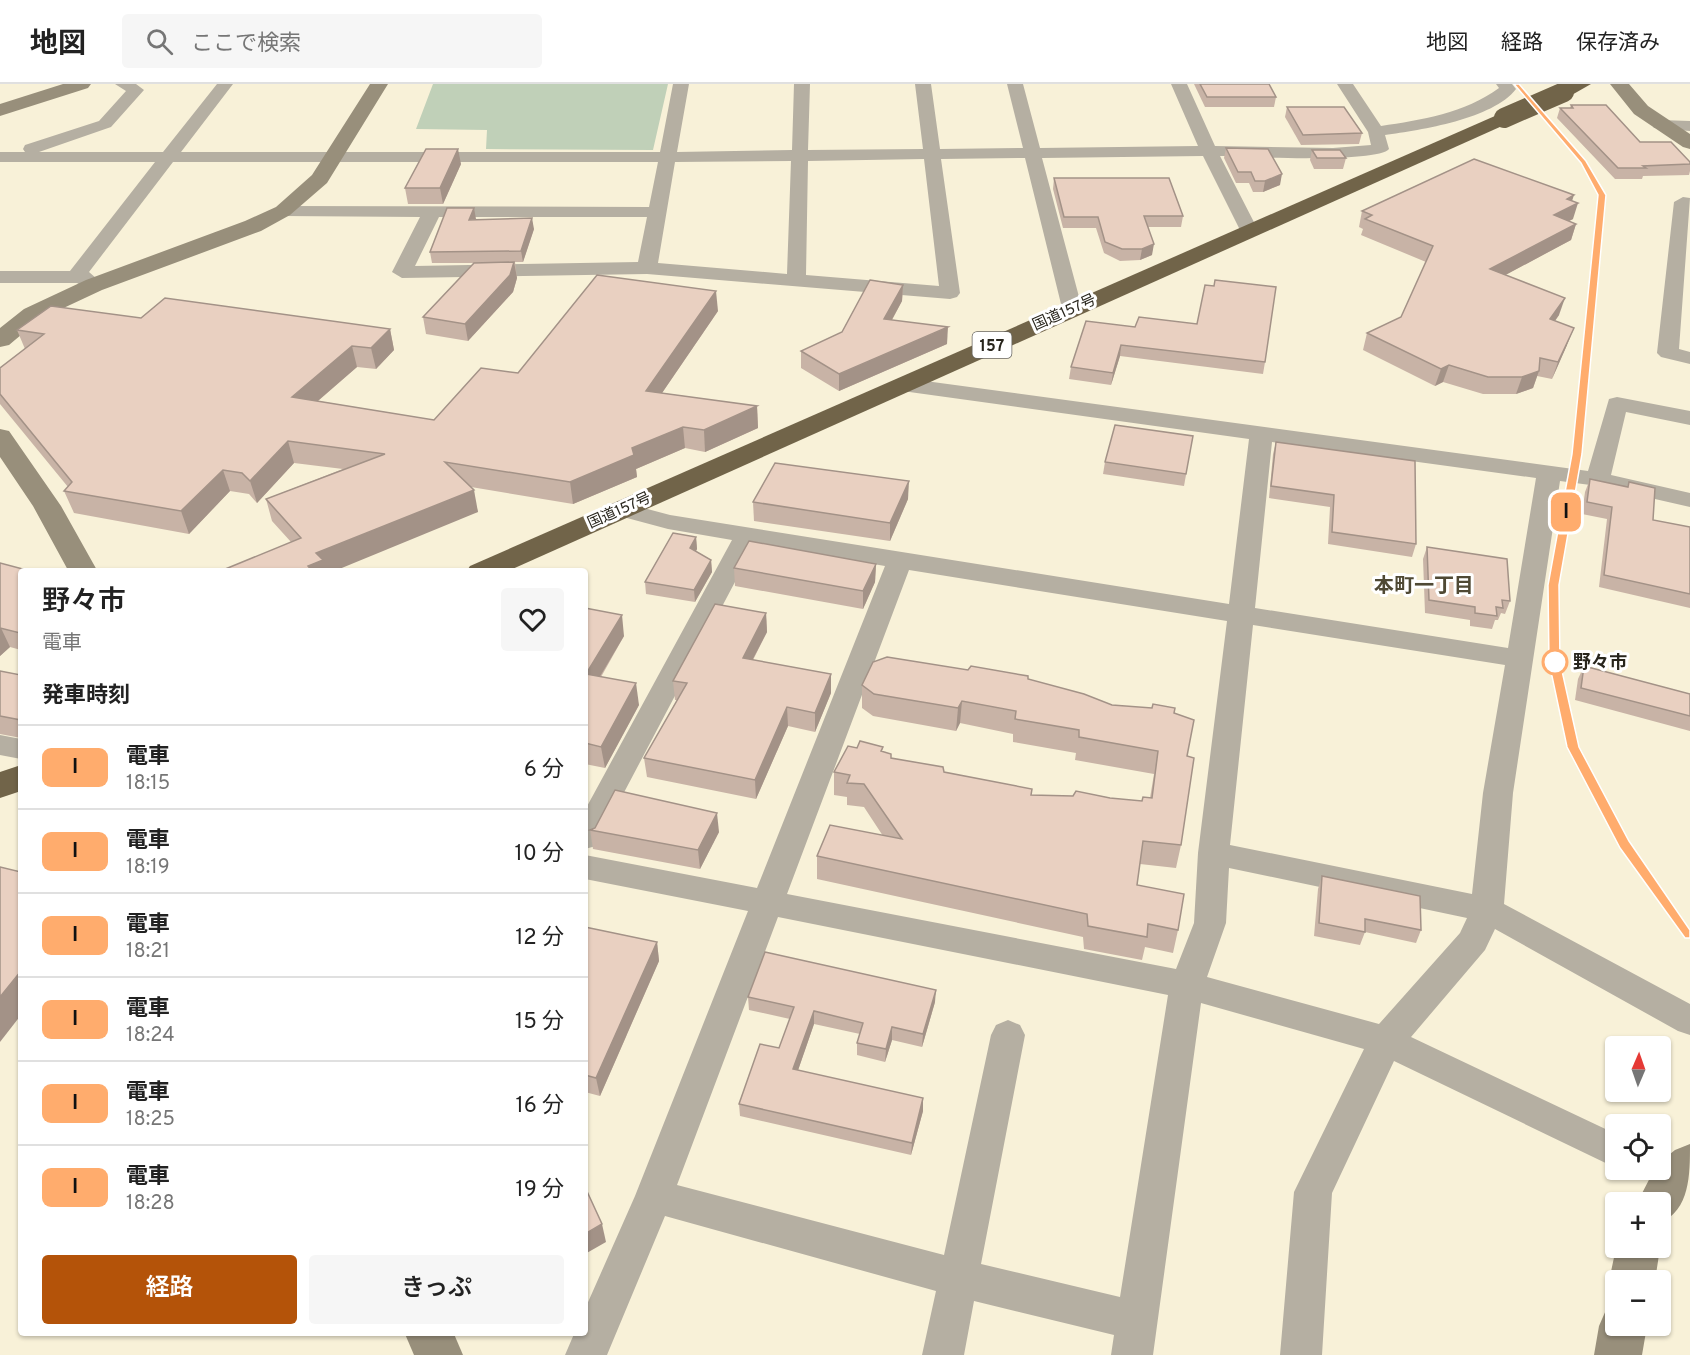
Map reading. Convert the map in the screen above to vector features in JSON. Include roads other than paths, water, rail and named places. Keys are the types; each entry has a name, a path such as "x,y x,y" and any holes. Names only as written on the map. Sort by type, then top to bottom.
{"highway":[{"name":"国道157号","path":"489,568 1582,84"},
{"path":"0,786 18,778"}],"street":[{"path":"0,110 82,84"},
{"path":"3,157 105,124 136,90 123,84"},
{"path":"88,281 79,272 172,156 225,84"},
{"path":"0,340 32,314 88,281 254,226 283,211 313,188 336,156 379,84"},
{"path":"647,268 681,84"},
{"path":"796,282 802,84"},
{"path":"432,212 402,272 647,268 950,293 923,84"},
{"path":"1015,84 1072,308"},
{"path":"1179,84 1209,151 1249,230"},
{"path":"3,157 667,157 1209,151 1333,153 1381,149 1376,132 1345,84"},
{"path":"1376,132 1409,127 1469,109 1501,96 1508,89 1504,84"},
{"path":"1626,86 1641,110 1660,125 1690,143"},
{"path":"1660,125 1690,126"},
{"path":"1690,203 1683,202 1668,354 1690,358"},
{"path":"283,211 657,212"},
{"path":"0,276 88,281"},
{"path":"903,385 1598,479 1690,500"},
{"path":"1598,479 1617,404 1690,418"},
{"path":"654,1196 958,1278 1135,1338 1187,985 1210,923 1214,853 1261,435"},
{"path":"0,437 47,506 82,568"},
{"path":"1301,1355 1313,1192 1386,1041 1473,941 1487,910 1498,793 1517,658 1549,473"},
{"path":"621,509 668,522 900,561 1517,658"},
{"path":"588,832 747,535"},
{"path":"586,1355 654,1196 900,561"},
{"path":"0,745 18,748"},
{"path":"1214,853 1487,910 1690,1021"},
{"path":"588,868 1187,985 1386,1041 1605,1147"},
{"path":"943,1355 1008,1035"},
{"path":"430,1336 439,1355"},
{"path":"1618,1355 1621,1336"}],"railway":[{"path":"1517,84 1584,163 1602,195 1592,297"},
{"path":"1556,568 1577,454 1592,296"},
{"path":"1556,567 1553,585 1555,662 1573,747 1624,844 1675,914"},
{"path":"1674,913 1690,934"}],"train":[{"name":"I","path":"1517,84 1584,163 1602,195 1577,454 1553,585 1555,662 1573,747 1624,844 1690,934"}],"place":[{"name":"野々市","path":"1555,662"}],"district":[{"name":"本町一丁目","path":"1424,585"}]}
